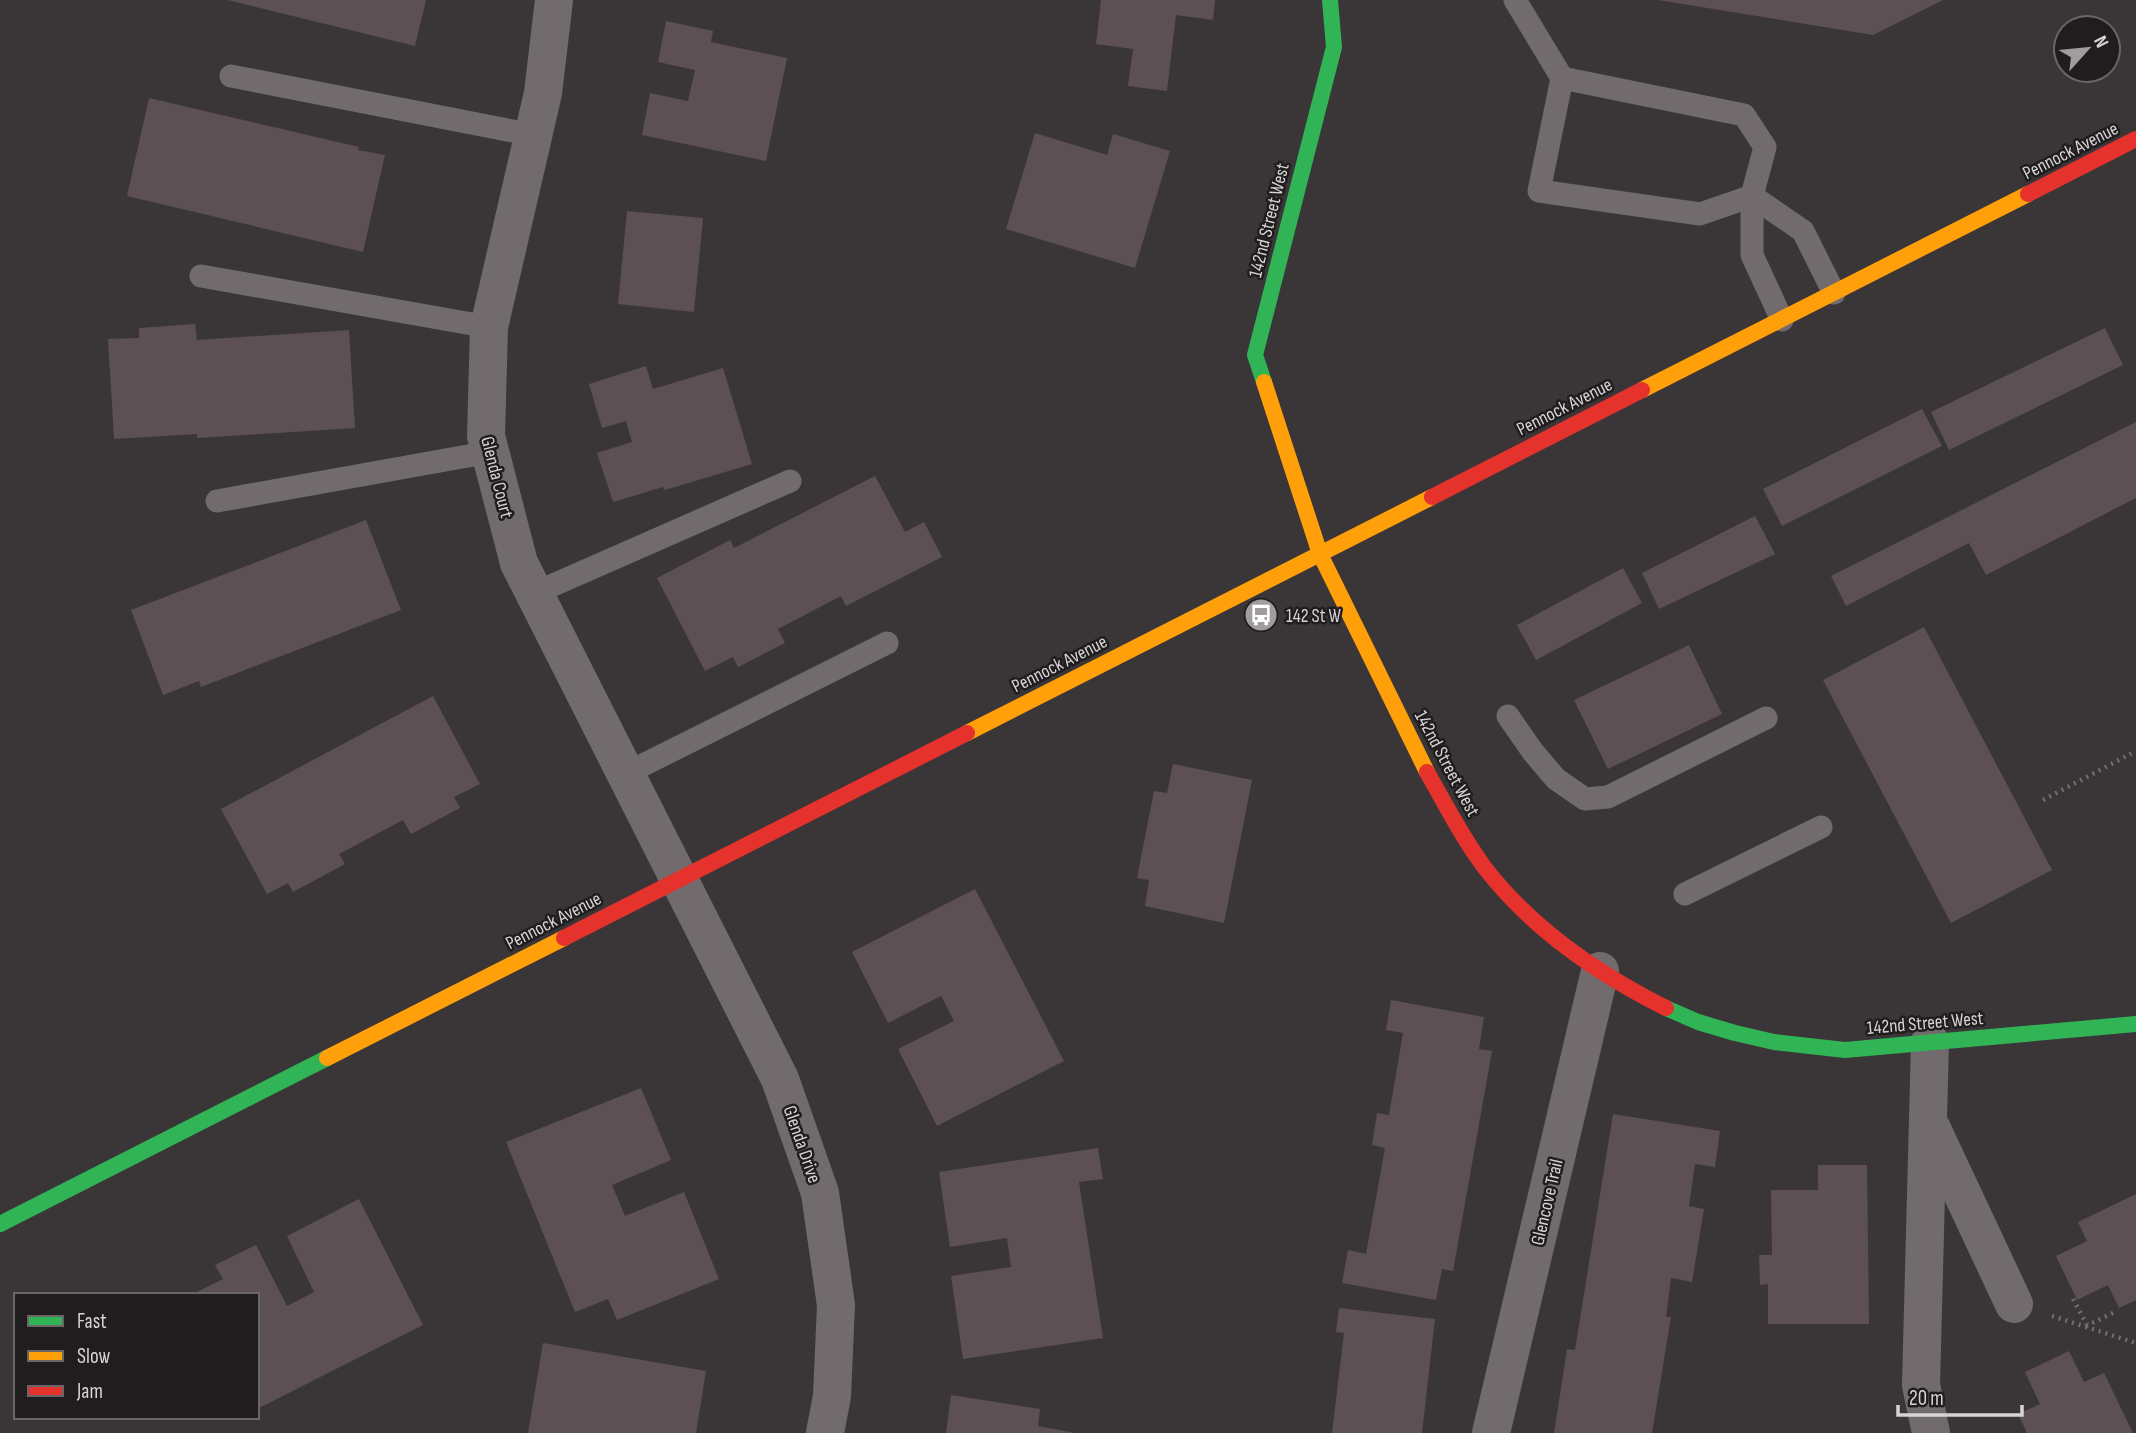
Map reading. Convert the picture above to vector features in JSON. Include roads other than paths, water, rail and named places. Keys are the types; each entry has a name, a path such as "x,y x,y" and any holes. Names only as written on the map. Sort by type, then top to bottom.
{"street":[{"name":"Glenda Court","path":"554,0 542,93 489,327 486,436 519,563 678,880"},
{"name":"142nd Street West","path":"1330,0 1334,47 1255,355 1320,554 1417,755 1486,868 1521,907 1570,952 1665,1007 1699,1022 1748,1036 1845,1050 2136,1024"},
{"name":"Pennock Avenue","path":"0,1224 2136,139"},
{"name":"Glenda Drive","path":"678,880 780,1079 820,1193 836,1305 832,1396 825,1433"},
{"name":"Glencove Trail","path":"1492,1433 1600,971"},
{"path":"1930,1042 1921,1385 1931,1433"},
{"path":"1928,1120 2014,1304"}],"lane":[{"path":"1515,0 1562,78 1539,191 1700,214 1752,196"},
{"path":"231,76 533,135"},
{"path":"1562,78 1744,115 1765,147 1752,196 1752,255 1782,320"},
{"path":"1752,196 1803,231 1834,293"},
{"path":"201,275 489,327"},
{"path":"217,501 490,452"},
{"path":"535,593 790,481"},
{"path":"625,774 887,643"},
{"path":"1508,716 1556,779 1586,799 1608,797 1766,718"},
{"path":"1685,894 1821,827"}],"place":[{"name":"142 St W","path":"1261,615"}]}
